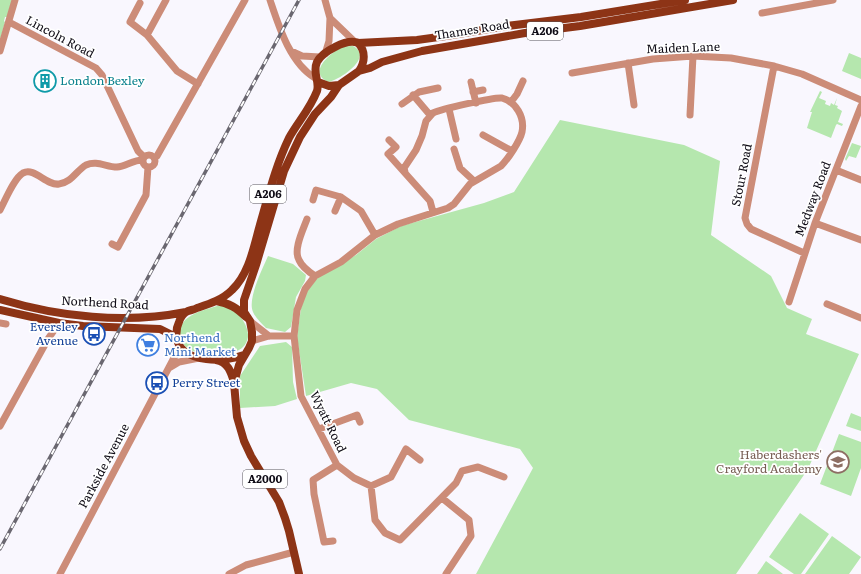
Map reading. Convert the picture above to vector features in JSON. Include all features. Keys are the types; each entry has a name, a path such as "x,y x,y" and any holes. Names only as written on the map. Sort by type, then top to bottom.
{"main road":[{"name":"Thames Road","path":"323,55 346,42 417,40 507,26 581,17 685,0"},
{"name":"Thames Road","path":"252,341 252,332 243,306 284,171 306,126 314,114 331,97 339,85 359,71 370,68 382,62 422,50 525,33 580,26 733,0"},
{"path":"356,42 363,50 364,58 359,71"},
{"path":"323,55 315,67 316,80 329,86 339,85"},
{"name":"A206","path":"216,301 231,291 244,275 278,164 290,137 314,98 318,88 316,80"},
{"name":"Northend Road","path":"0,299 42,310 95,317 152,318 186,312"},
{"path":"248,319 235,307 228,303 216,301 186,312 178,323 176,330 178,342 190,355 199,358 211,359 233,358 244,355 252,341"},
{"name":"Northend Road","path":"0,310 59,324 160,329 170,334 178,342"},
{"name":"A2000","path":"234,383 237,371 244,355"},
{"name":"A2000","path":"211,359 219,360 225,364 230,372 234,383 238,418 244,442 254,462 279,502 289,531 299,574"}],"street":[{"path":"0,51 15,0"},
{"path":"147,35 166,0"},
{"path":"154,158 158,156 245,0"},
{"path":"270,0 276,20 296,61 316,80"},
{"path":"291,50 304,56 323,55 329,41 330,18 325,0"},
{"path":"762,13 833,0"},
{"path":"140,3 130,22 147,35 177,71 198,84"},
{"path":"330,18 356,42"},
{"name":"Lincoln Road","path":"9,22 96,68 102,75 138,151 144,159 145,166 148,167"},
{"path":"690,115 693,56"},
{"name":"Maiden Lane","path":"572,73 653,59 693,56 731,58 774,66 802,74 861,100"},
{"path":"628,63 634,105"},
{"name":"Stour Road","path":"774,66 745,218 746,224 751,229 804,253"},
{"path":"511,102 517,94 523,81"},
{"path":"472,82 476,103"},
{"path":"402,104 419,92 438,88"},
{"path":"473,92 482,90"},
{"path":"413,95 430,115"},
{"path":"307,219 297,255 301,264 314,276 341,262 375,235 398,224 448,208 454,204 466,188 474,181 501,166 512,151 521,134 523,123 519,111 511,102 497,98 438,111 430,115 426,121 420,142 404,168 405,172"},
{"name":"Medway Road","path":"789,302 814,223 861,106"},
{"path":"450,109 456,139"},
{"path":"483,135 512,151"},
{"path":"389,140 396,147 388,154 430,201 433,212"},
{"path":"454,149 460,168 474,181"},
{"path":"0,210 16,180 23,173 30,172 52,184 58,184 68,180 86,165 100,163 118,167 136,160 144,159 149,155 154,158"},
{"path":"112,244 118,247 146,196 148,167 154,165 154,158"},
{"path":"836,170 861,180"},
{"path":"313,200 316,190 341,197 360,211 375,235"},
{"path":"335,211 341,197"},
{"path":"814,223 861,240"},
{"name":"Wyatt Road","path":"314,276 305,289 295,316 294,336 301,396 337,465 354,478 371,486"},
{"path":"827,304 861,318"},
{"path":"248,319 269,336"},
{"path":"48,321 50,329 48,339"},
{"path":"0,426 48,339 59,324"},
{"path":"252,341 269,336 294,336"},
{"name":"Parkside Avenue","path":"60,574 169,368 178,342"},
{"path":"169,368 179,362 199,358"},
{"path":"319,429 357,415 360,422"},
{"path":"420,460 406,448 391,477 371,486 375,520 385,533 400,540 456,483 462,471 478,467 504,477"},
{"path":"333,542 324,542 314,494 313,480 337,465"},
{"path":"442,498 469,520 471,536 446,574"},
{"path":"229,574 246,565 294,552"}],"green space":[{"path":"0,0 12,0 7,17 5,17 0,40"},
{"path":"353,46 358,51 360,56 353,67 341,77 329,82 323,78 320,73 320,68 327,58 343,47"},
{"path":"849,53 861,58 861,79 842,71"},
{"path":"820,91 822,92 819,98 826,101 825,104 830,106 831,103 834,105 837,98 835,105 842,111 838,122 843,124 842,126 836,125 831,138 807,128 812,112 810,112"},
{"path":"560,120 684,145 720,161 711,235 771,276 787,308 812,319 806,334 859,354 808,469 736,574 476,574 533,468 520,449 409,420 377,389 351,383 306,396 297,337 301,308 307,291 319,276 356,255 376,239 401,226 484,203 514,192"},
{"path":"852,143 861,146 856,158 849,156 846,161 845,159"},
{"path":"268,256 293,264 306,275 305,281 296,297 291,327 285,332 266,328 253,312 252,299 256,284"},
{"path":"217,306 225,306 233,309 243,320 247,328 248,337 243,347 235,352 207,354 196,352 186,347 181,338 180,332 184,321 195,313"},
{"path":"286,342 292,347 293,382 297,399 275,406 240,408 240,376 260,346"},
{"path":"851,413 861,417 861,431 846,426"},
{"path":"839,434 861,442 861,468 851,496 820,484"},
{"path":"800,513 829,534 801,574 794,574 769,557"},
{"path":"832,536 861,557 849,574 805,574"},
{"path":"766,561 783,574 757,574"}],"railway":[{"path":"0,549 299,0"}],"place":[{"name":"London Bexley","path":"45,81"},
{"name":"Eversley Avenue","path":"94,334"},
{"name":"Northend Mini Market","path":"148,345"},
{"name":"Perry Street","path":"157,383"},
{"name":"Haberdashers' Crayford Academy","path":"838,462"}]}
